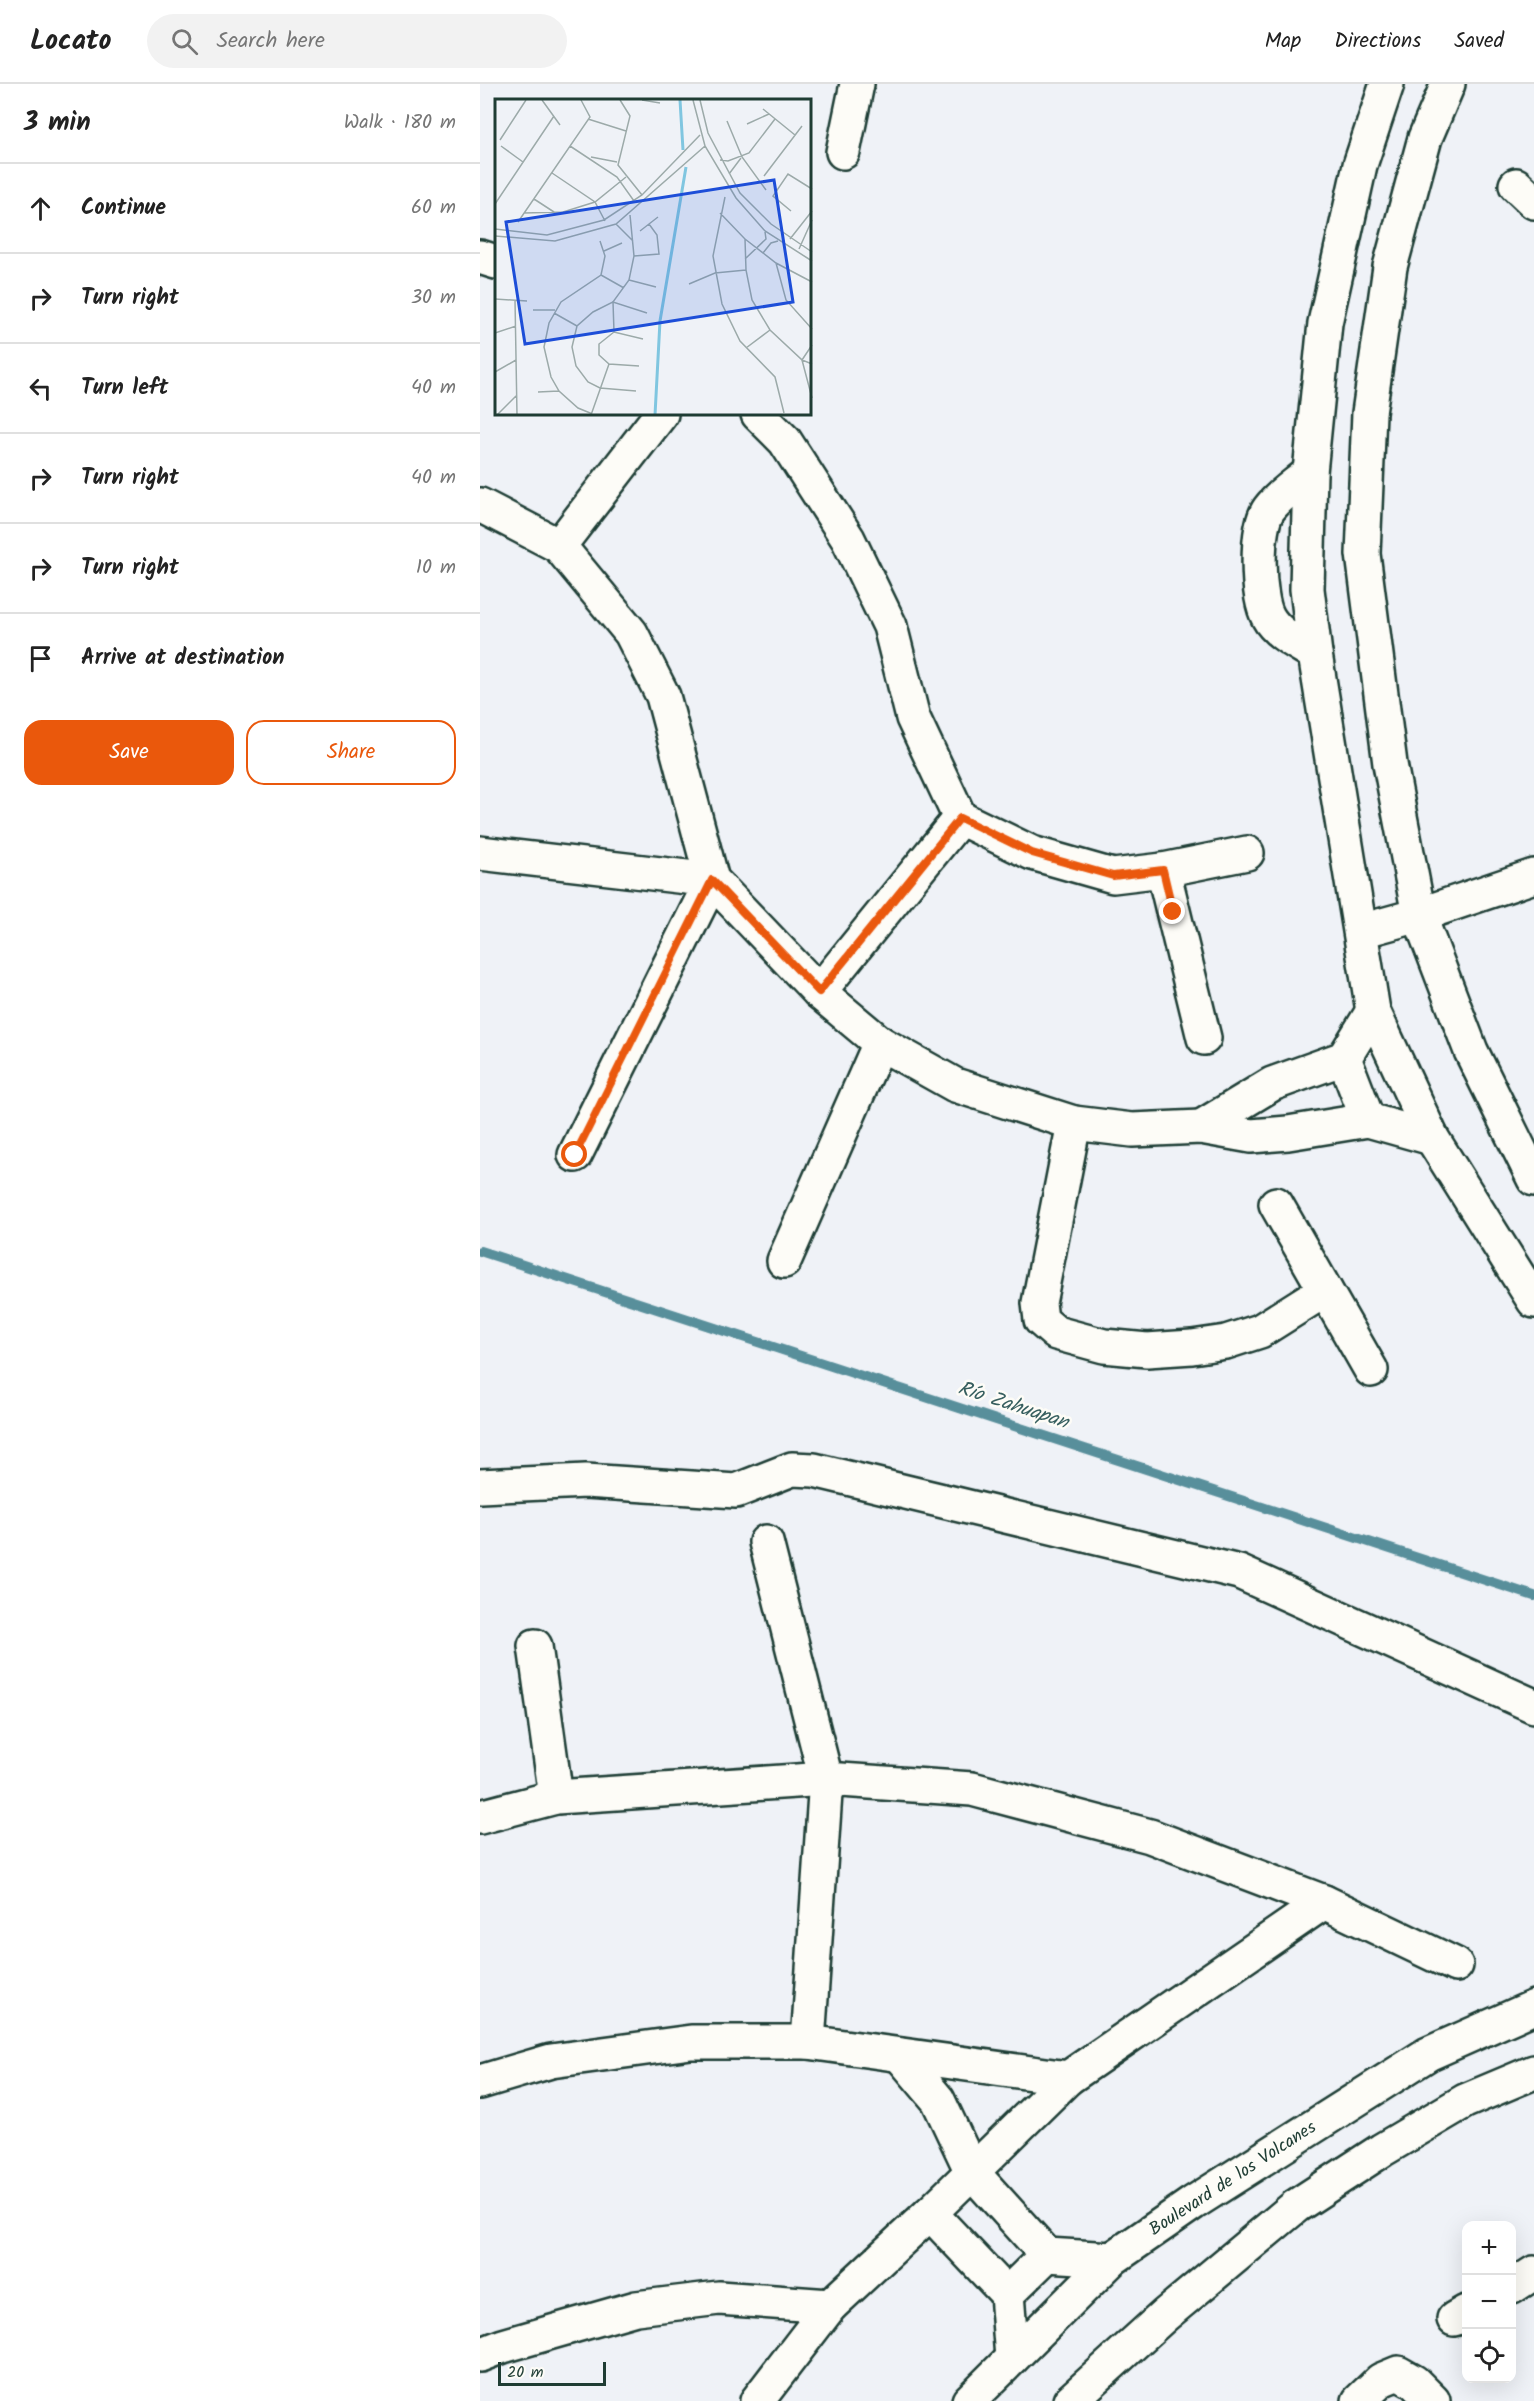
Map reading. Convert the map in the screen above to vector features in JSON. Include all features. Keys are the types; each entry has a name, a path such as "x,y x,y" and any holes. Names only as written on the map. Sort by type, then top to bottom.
{"street":[{"path":"843,152 857,84"},
{"path":"1387,84 1360,165 1325,323 1310,472 1307,589 1315,654 1374,1011 1432,1138 1534,1301"},
{"path":"1448,84 1425,138 1390,267 1369,413 1364,554 1390,764 1419,915 1471,1050 1534,1179"},
{"path":"480,257 495,262"},
{"path":"559,546 659,416"},
{"path":"760,416 785,441 848,539 890,626 913,718 960,818 1032,853 1113,876 1163,870 1247,853"},
{"path":"1310,472 1269,509 1260,529 1261,585 1268,616 1277,629 1315,654"},
{"path":"480,505 559,546 631,633 663,696 712,880 819,992 880,1044 955,1085 1074,1123 1132,1130 1201,1127 1251,1136 1287,1133 1368,1120 1432,1138"},
{"path":"819,992 960,818"},
{"path":"480,853 712,880"},
{"path":"1163,870 1204,1038"},
{"path":"1361,931 1419,915 1534,876"},
{"path":"575,1155 712,880"},
{"path":"1201,1127 1272,1084 1344,1058 1374,1011"},
{"path":"784,1261 880,1044"},
{"path":"1344,1058 1368,1120"},
{"path":"1074,1123 1039,1303 1041,1320 1056,1333 1104,1346 1147,1350 1226,1342 1260,1331 1325,1290"},
{"path":"1276,1204 1371,1370"},
{"path":"480,1486 586,1481 736,1491 792,1469 814,1470 1239,1572 1534,1706"},
{"path":"766,1542 826,1779 808,2042"},
{"path":"535,1646 556,1797"},
{"path":"480,1817 556,1797 826,1779 972,1789 1150,1836 1324,1902 1456,1965"},
{"path":"757,2401 830,2306 930,2213 1068,2078 1324,1902"},
{"name":"Boulevard de los Volcanes","path":"969,2401 1112,2259 1193,2203 1428,2054 1534,2007"},
{"path":"480,2082 551,2061 691,2042 808,2042 1068,2078"},
{"path":"900,2055 938,2100 972,2172 1047,2255 1112,2259"},
{"path":"1070,2401 1165,2315 1296,2206 1382,2150 1465,2102 1534,2072"},
{"path":"930,2213 1007,2294 1012,2358"},
{"path":"1007,2294 1047,2255"},
{"path":"1516,2284 1534,2273"},
{"path":"480,2355 503,2346 636,2308 719,2298 830,2306"},
{"path":"1359,2401 1381,2380 1398,2373 1414,2382 1433,2401"}],"waterway":[{"name":"Río Zahuapan","path":"480,1251 1534,1596"}],"route":[{"path":"575,1155 712,880 819,992 960,818 1032,853 1113,876 1163,870 1173,912"}]}
